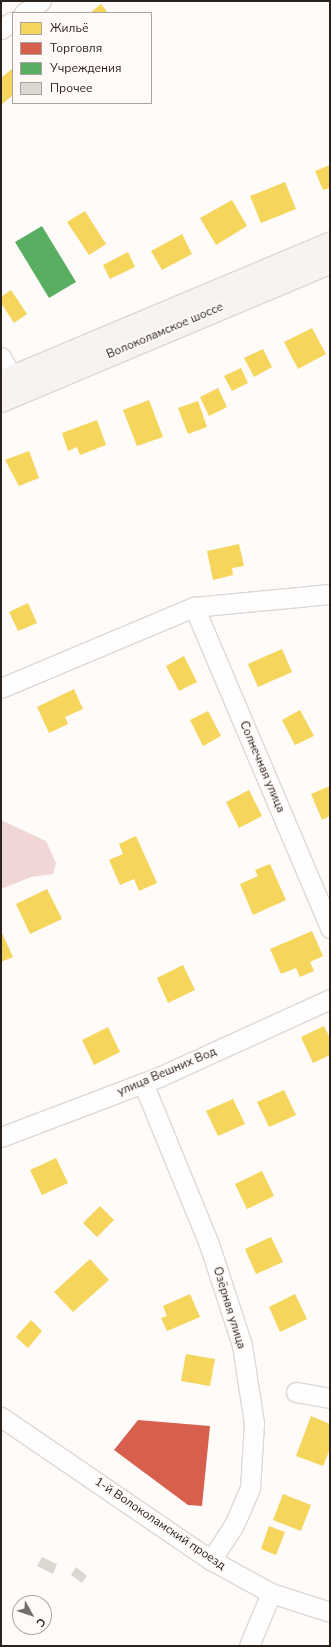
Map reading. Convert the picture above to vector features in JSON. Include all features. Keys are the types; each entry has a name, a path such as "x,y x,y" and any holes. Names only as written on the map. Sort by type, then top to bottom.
{"main road":[{"name":"Волоколамское шоссе","path":"8,388 330,244"},
{"name":"Волоколамское шоссе","path":"8,388 330,262"}],"street":[{"path":"25,12 41,1"},
{"path":"1,29 12,22"},
{"path":"1,357 8,388"},
{"path":"1,688 194,607 330,594"},
{"name":"Солнечная улица","path":"194,607 330,928"},
{"name":"улица Вешних Вод","path":"1,1137 143,1083 330,999"},
{"name":"Озёрная улица","path":"143,1083 209,1244 242,1345 254,1423 250,1488 234,1525 211,1560"},
{"path":"296,1392 330,1398"},
{"name":"1-й Волоколамский проезд","path":"1,1417 211,1560 271,1593 330,1612"},
{"path":"249,1646 271,1593"}],"shaded area":[{"path":"1,820 46,841 56,863 53,874 31,877 1,889"}],"building: Жильё":[{"path":"101,4 107,12 91,12"},
{"path":"12,69 12,96 1,105 1,78"},
{"path":"330,165 330,188 323,190 315,171"},
{"path":"285,182 296,209 261,223 250,196"},
{"path":"232,200 247,226 216,245 200,218"},
{"path":"85,211 106,244 89,255 67,222"},
{"path":"182,234 192,254 162,270 151,251"},
{"path":"128,252 135,267 110,279 103,265"},
{"path":"11,290 27,314 14,323 1,303 1,297"},
{"path":"312,328 326,354 298,369 284,342"},
{"path":"263,349 272,367 254,377 244,358"},
{"path":"241,368 248,383 232,391 224,376"},
{"path":"218,388 227,407 209,416 200,397"},
{"path":"149,400 163,437 137,446 123,410"},
{"path":"198,401 207,427 188,434 178,408"},
{"path":"97,420 106,445 80,455 77,447 68,451 62,433"},
{"path":"29,451 39,478 19,486 5,460"},
{"path":"239,544 244,566 232,568 233,575 213,580 207,551"},
{"path":"28,603 37,623 18,631 9,612"},
{"path":"282,649 292,672 258,687 248,664"},
{"path":"184,656 197,682 179,691 166,666"},
{"path":"74,689 83,709 65,717 68,724 49,733 37,707"},
{"path":"300,710 314,736 295,745 282,720"},
{"path":"208,711 221,736 203,746 190,720"},
{"path":"330,786 330,816 322,820 311,794"},
{"path":"249,790 262,816 239,828 226,802"},
{"path":"136,836 157,883 139,891 134,879 120,885 109,860 123,854 119,844"},
{"path":"270,864 286,900 253,915 240,884 258,876 255,870"},
{"path":"47,889 62,919 30,934 16,904"},
{"path":"1,931 13,957 1,962"},
{"path":"312,931 323,956 310,962 314,971 300,977 296,968 281,974 270,949"},
{"path":"183,965 195,990 168,1003 157,978"},
{"path":"324,1026 330,1038 330,1055 313,1063 301,1037"},
{"path":"108,1027 120,1052 94,1065 82,1040"},
{"path":"284,1090 296,1115 269,1127 257,1102"},
{"path":"233,1099 245,1124 218,1136 206,1111"},
{"path":"56,1158 68,1183 42,1195 30,1170"},
{"path":"262,1171 274,1196 247,1209 235,1184"},
{"path":"100,1206 114,1220 97,1237 83,1223"},
{"path":"271,1237 283,1262 256,1274 245,1249"},
{"path":"90,1259 109,1280 73,1312 54,1292"},
{"path":"190,1294 200,1317 167,1331 161,1318 167,1316 163,1306"},
{"path":"295,1294 307,1319 280,1332 269,1307"},
{"path":"31,1320 42,1331 28,1348 16,1337"},
{"path":"186,1354 215,1359 210,1386 181,1381"},
{"path":"311,1416 330,1424 330,1449 323,1466 296,1456"},
{"path":"283,1494 311,1505 301,1531 273,1520"},
{"path":"269,1526 285,1532 276,1555 261,1549"}],"building: Торговля":[{"path":"138,1420 210,1426 202,1506 188,1505 114,1450"}],"building: Учреждения":[{"path":"42,226 76,282 49,298 15,242"}],"building: Прочее":[{"path":"42,1557 57,1564 53,1574 37,1566"},
{"path":"76,1567 87,1576 82,1583 71,1575"}]}
